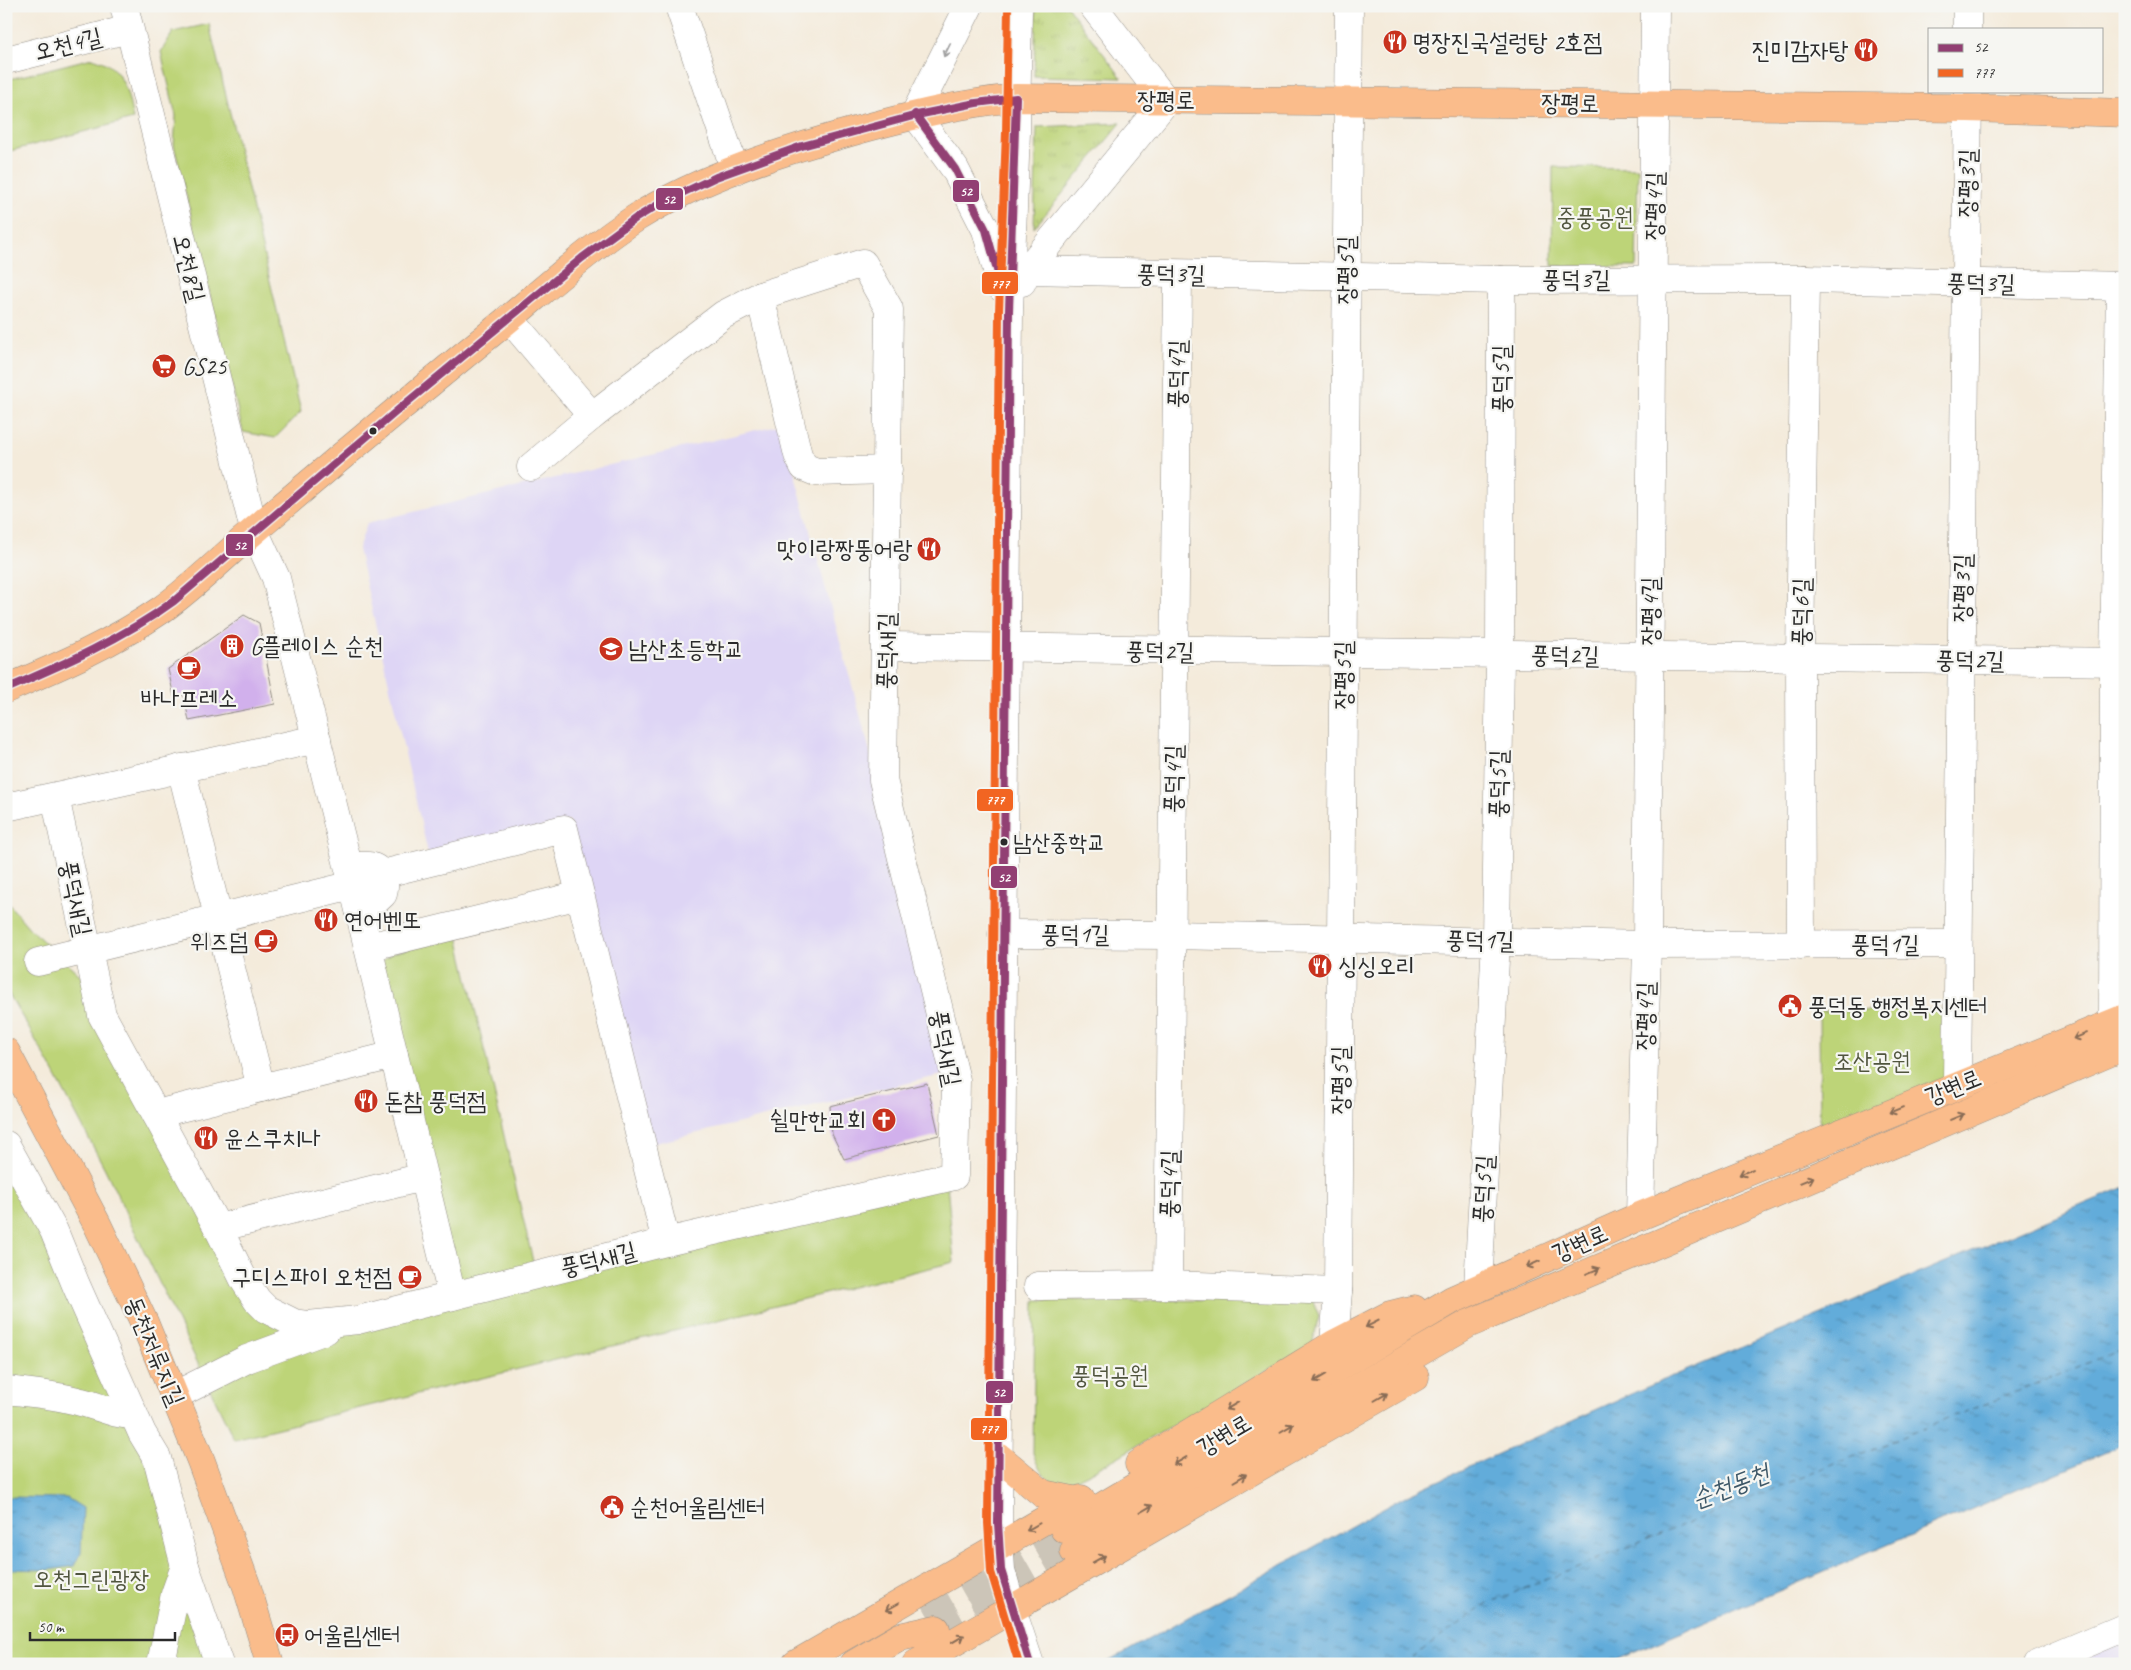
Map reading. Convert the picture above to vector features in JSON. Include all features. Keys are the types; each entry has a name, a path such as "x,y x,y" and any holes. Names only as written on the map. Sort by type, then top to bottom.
{"main road":[{"name":"장평로","path":"6,688 68,663 160,610 200,580 254,530 509,318 595,248 638,218 673,198 735,170 816,142 915,114 1016,98 1166,101 1655,104 1968,100 2125,113"},
{"name":"강변로","path":"2121,1029 1468,1324 1069,1540 1452,1300 1640,1216 1957,1085 2121,1029"},
{"name":"동천저류지길","path":"6,1052 97,1224 144,1322 201,1460 244,1578 270,1664"},
{"path":"796,1664 868,1620 1078,1501 1334,1344 1390,1315 1452,1300"},
{"path":"916,1664 1013,1614 1415,1377 1468,1324"},
{"path":"1000,1458 1043,1494 1078,1501"},
{"path":"854,1664 930,1619"}],"street":[{"path":"679,6 735,170"},
{"path":"969,6 915,114 955,169 986,230 1009,311"},
{"path":"1018,6 1009,311 998,1523 1001,1570 1013,1614 1030,1664"},
{"path":"1009,311 1027,270 1166,101 1093,6"},
{"name":"장평5길","path":"1334,1344 1338,1291 1349,6"},
{"name":"장평4길","path":"1640,1216 1647,945 1655,6"},
{"path":"1967,6 1968,28"},
{"name":"오천4길","path":"6,60 127,18"},
{"name":"오천8길","path":"127,18 254,530"},
{"name":"장평3길","path":"1957,1085 1968,100"},
{"name":"풍덕새길","path":"55,797 102,1015 218,1228 244,1280 257,1300 268,1310 294,1323 308,1325 358,1320 666,1242 954,1176 956,1080 883,780 889,309 863,263 760,296 723,315 592,416 531,467"},
{"name":"풍덕3길","path":"1027,270 1501,280 1805,279 2122,286"},
{"name":"풍덕4길","path":"1168,1285 1178,274"},
{"name":"풍덕6길","path":"1801,945 1800,658 1805,279"},
{"name":"풍덕5길","path":"1478,1288 1496,940 1500,655 1501,280"},
{"path":"2121,1029 2122,286"},
{"path":"760,296 798,455 804,467 816,472 888,470"},
{"path":"509,318 592,416"},
{"path":"254,530 276,578 317,739 367,880 368,947 452,1296"},
{"name":"풍덕2길","path":"886,646 2120,662"},
{"path":"6,806 55,797 317,739"},
{"path":"181,768 261,1088"},
{"path":"38,962 219,918 564,829 666,1242"},
{"path":"368,947 580,895"},
{"name":"풍덕1길","path":"1002,934 1496,940 1647,945 1958,944"},
{"path":"156,1114 394,1055"},
{"path":"6,1145 54,1232 76,1286 160,1468 184,1566 219,1664"},
{"path":"218,1228 423,1177"},
{"path":"1038,1286 1168,1285 1338,1291"},
{"path":"254,1356 268,1334 268,1310"},
{"path":"174,1396 254,1356 358,1320"},
{"path":"6,1390 49,1394 82,1402 121,1415 134,1415"},
{"path":"161,1664 175,1594 184,1566"},
{"path":"2038,1664 2125,1627"}],"shaded area":[{"path":"781,424 869,748 946,1074 647,1145 569,821 428,853 358,549 367,523"},
{"path":"2125,1640 2125,1664 2070,1664"}],"green space":[{"path":"1036,6 1067,6 1122,78 1034,76"},
{"path":"209,24 301,412 275,438 243,432 174,145 176,116 161,52 173,32"},
{"path":"92,58 103,62 117,73 126,90 133,119 6,152 6,80"},
{"path":"1121,123 1034,228 1037,127"},
{"name":"중풍공원","path":"1553,167 1638,168 1636,267 1552,266"},
{"path":"6,901 30,929 80,975 242,1292 291,1327 947,1184 954,1262 234,1439 105,1169 50,1065 6,989"},
{"path":"458,936 534,1266 465,1280 454,1274 380,966 385,958 393,953"},
{"name":"조산공원","path":"1949,1010 1949,1083 1820,1137 1819,1011"},
{"name":"오천그린광장","path":"6,1160 155,1482 211,1664 6,1664"},
{"name":"풍덕공원","path":"1035,1300 1313,1301 1319,1316 1312,1345 1097,1469 1061,1487 1050,1481 1043,1474 1033,1453"}],"water":[{"name":"순천동천","path":"2125,1187 2125,1444 1607,1664 1104,1664 1409,1494 1640,1390"},
{"path":"6,1497 67,1498 83,1508 81,1552 74,1566 48,1570 6,1569"}],"building":[{"name":"G플레이스 순천","path":"244,615 259,623 275,704 189,721 184,695 174,697 168,669"},
{"name":"쉴만한교회","path":"927,1083 939,1135 844,1159 832,1134 830,1106"}],"ferry route":[{"path":"1403,1664 1488,1603 2125,1348"}],"tunnel":[{"path":"924,1609 1064,1529"},
{"path":"936,1629 1074,1551"}],"transit line":[{"name":"777","path":"1008,6 1006,132 999,311 988,1523 991,1572 1019,1664"},
{"name":"52","path":"6,689 113,639 174,601 405,404 582,258 636,218 661,203 716,177 802,146 917,115 976,103 1016,98 1009,311 998,1523 1001,1570 1030,1664"},
{"name":"52","path":"915,114 955,169 986,230 999,277"}],"place":[{"name":"명장진국설렁탕 2호점","path":"1395,42"},
{"name":"진미감자탕","path":"1866,50"},
{"name":"GS25","path":"164,366"},
{"name":"맛이랑짱뚱어랑","path":"929,549"},
{"name":"G플레이스 순천","path":"232,646"},
{"name":"남산초등학교","path":"611,649"},
{"name":"바나프레소","path":"189,668"},
{"name":"남산중학교","path":"1004,842"},
{"name":"연어벤또","path":"326,920"},
{"name":"위즈덤","path":"266,941"},
{"name":"싱싱오리","path":"1320,966"},
{"name":"풍덕동 행정복지센터","path":"1790,1006"},
{"name":"돈참 풍덕점","path":"366,1101"},
{"name":"쉴만한교회","path":"884,1120"},
{"name":"윤스쿠치나","path":"206,1138"},
{"name":"구디스파이 오천점","path":"410,1277"},
{"name":"순천어울림센터","path":"612,1507"},
{"name":"어울림센터","path":"287,1635"}]}
